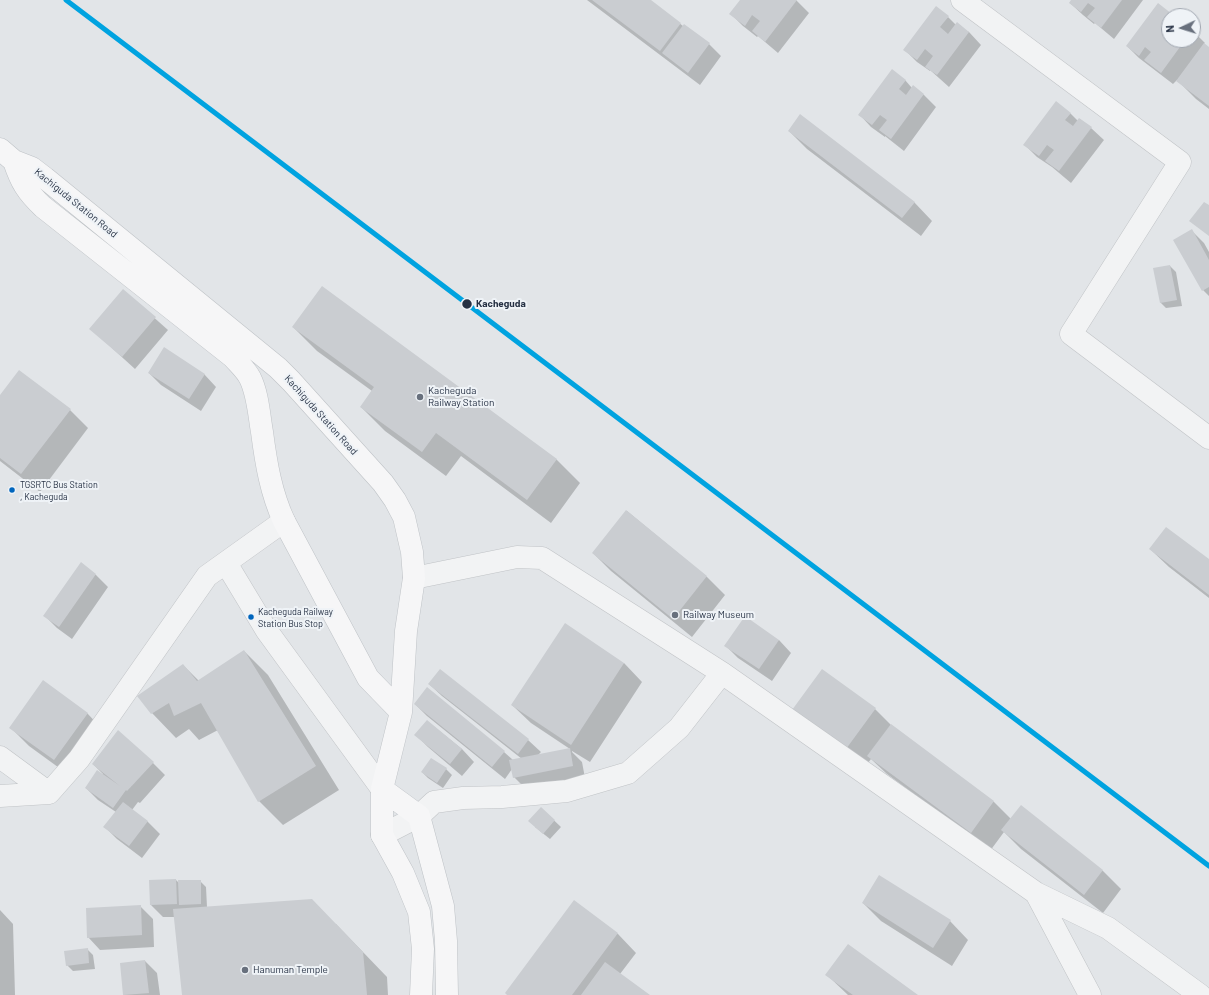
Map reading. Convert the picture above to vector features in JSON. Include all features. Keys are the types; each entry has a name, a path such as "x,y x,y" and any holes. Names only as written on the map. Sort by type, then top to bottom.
{"main road":[{"name":"Kachiguda Station Road","path":"7,155 30,195 43,207 244,368 251,379 257,402 265,459 270,482 284,521 368,678 401,712"},
{"name":"Kachiguda Station Road","path":"7,155 32,168 45,178 278,368 383,483 395,500 404,517 412,552 414,578 406,631 401,712 382,789 382,834 403,873 419,912 423,949 421,995"},
{"path":"382,789 419,816 443,906 446,941 446,995"}],"street":[{"path":"962,0 1180,162 1071,334 1209,438"},
{"path":"0,796 49,793 80,759 207,576 284,521"},
{"path":"414,578 517,557 542,558 722,673 1036,893 1108,928 1200,995"},
{"path":"226,563 267,630 382,789"},
{"path":"382,834 419,816 434,802 463,798 502,797 567,791 628,773 679,728 722,673"},
{"path":"0,757 49,793"},
{"path":"1036,893 1090,995"}],"building":[{"path":"592,0 651,0 681,23 660,51"},
{"path":"740,0 797,0 765,42 752,31 760,21 752,15 745,26 729,14"},
{"path":"1071,0 1122,0 1101,28 1087,17 1095,8 1088,3 1081,12 1069,3"},
{"path":"1158,3 1164,8 1161,8 1161,48 1179,48 1161,73 1144,60 1151,52 1145,47 1139,56 1126,46"},
{"path":"936,6 949,16 940,27 948,34 957,22 969,32 937,75 925,67 933,56 925,49 917,60 903,50"},
{"path":"684,24 710,43 688,73 662,53"},
{"path":"1204,43 1209,47 1209,106 1176,81"},
{"path":"892,69 906,80 899,89 906,95 913,85 924,94 891,139 879,130 887,120 880,115 872,125 858,115"},
{"path":"1056,101 1071,113 1065,120 1073,126 1079,118 1092,127 1059,171 1045,161 1054,150 1047,145 1039,156 1023,145"},
{"path":"800,114 915,202 902,218 788,131"},
{"path":"1204,202 1209,205 1209,236 1189,221"},
{"path":"1192,229 1209,260 1209,287 1202,291 1173,240"},
{"path":"1170,265 1177,300 1160,303 1153,268"},
{"name":"Kacheguda Railway Station","path":"322,286 557,459 527,500 436,433 422,452 360,407 374,387 292,327"},
{"path":"123,289 156,317 122,357 89,329"},
{"path":"164,347 205,374 189,399 148,373"},
{"path":"19,370 71,409 21,474 0,458 0,395"},
{"path":"626,510 707,576 673,619 592,553"},
{"path":"1166,527 1209,559 1209,595 1149,549"},
{"path":"81,562 96,574 59,627 43,616"},
{"path":"745,616 779,640 759,669 724,646"},
{"path":"565,623 624,663 571,745 511,705"},
{"path":"244,650 316,766 258,802 201,703 174,716 169,703 151,714 137,696 183,664 197,681"},
{"path":"440,669 529,739 518,754 428,684"},
{"path":"822,669 876,708 846,749 792,710"},
{"path":"43,680 88,713 54,760 9,728"},
{"path":"427,687 505,751 492,767 414,704"},
{"path":"427,720 462,749 450,764 414,735"},
{"path":"891,724 994,801 971,833 867,756"},
{"path":"118,730 154,762 127,791 126,790 113,808 85,788 97,770 120,786 92,764"},
{"path":"570,748 573,766 513,778 509,760"},
{"path":"431,758 447,768 437,783 421,772"},
{"path":"123,802 148,821 129,846 103,827"},
{"path":"1021,805 1103,870 1084,895 1001,830"},
{"path":"541,807 555,820 543,834 528,821"},
{"path":"879,875 951,920 933,948 862,903"},
{"path":"176,879 177,904 150,905 149,880"},
{"path":"178,880 201,880 201,904 179,905"},
{"path":"312,899 363,952 367,995 182,995 173,909"},
{"path":"574,900 618,933 572,995 507,995 505,993"},
{"path":"141,905 142,935 87,938 86,908"},
{"path":"848,944 918,995 853,995 825,975"},
{"path":"88,948 89,963 66,966 64,951"},
{"path":"145,960 149,993 123,995 120,963"},
{"path":"605,962 650,995 581,995"}],"transit line":[{"path":"66,0 1209,866"}],"place":[{"name":"Kacheguda","path":"467,304"},
{"name":"Kacheguda Railway Station","path":"420,397"},
{"name":"TGSRTC Bus Station , Kacheguda","path":"12,490"},
{"name":"Railway Museum","path":"675,615"},
{"name":"Kacheguda Railway Station Bus Stop","path":"251,617"},
{"name":"Hanuman Temple","path":"245,970"}]}
